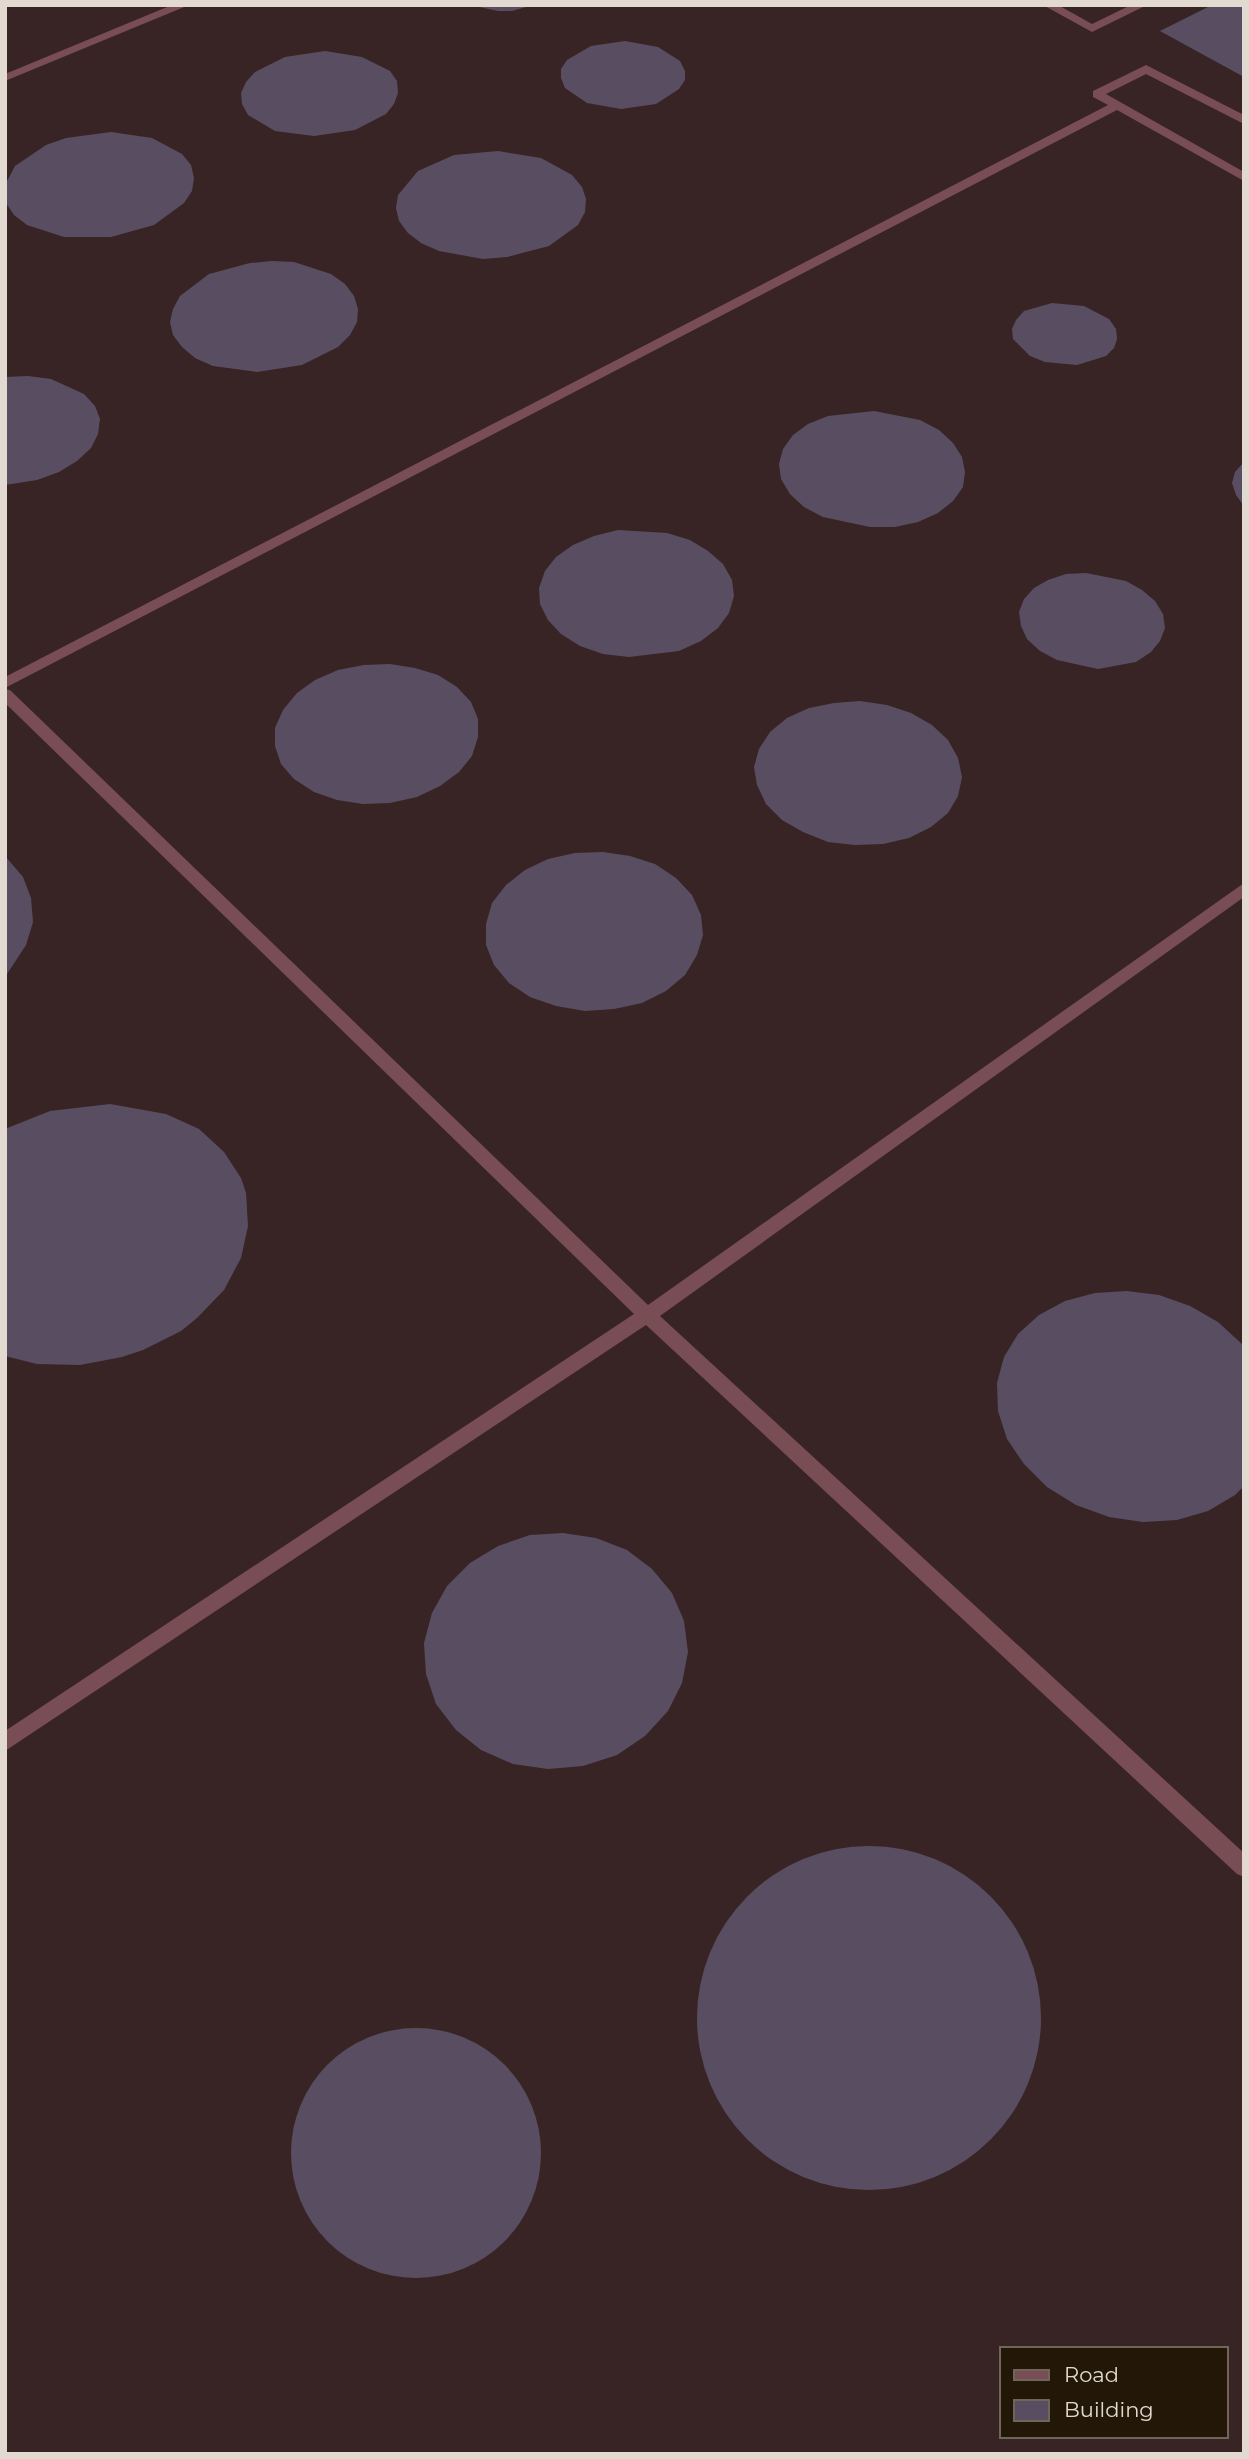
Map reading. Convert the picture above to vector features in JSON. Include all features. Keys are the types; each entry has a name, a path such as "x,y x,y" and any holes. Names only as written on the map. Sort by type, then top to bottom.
{"street":[{"path":"5,78 183,5"},
{"path":"1049,5 1092,29 1141,5"},
{"path":"1244,120 1146,69 1097,94 1244,177"},
{"path":"5,683 1117,105"},
{"path":"5,694 647,1315 1244,1867"},
{"path":"5,1742 647,1315 1244,889"}],"shaded area":[{"path":"5,5 1244,5 1244,2454 5,2454"}],"building":[{"path":"533,5 512,11 475,6"},
{"path":"1212,5 1244,5 1244,77 1160,31"},
{"path":"625,41 658,47 680,61 685,71 685,80 679,89 656,104 621,109 587,103 565,88 561,69 567,60 591,46"},
{"path":"325,51 362,57 390,71 397,81 398,93 386,114 355,130 314,136 275,131 248,115 242,104 241,93 255,72 285,57"},
{"path":"111,132 152,138 182,154 191,165 194,178 192,191 184,203 154,225 111,237 64,237 27,225 14,215 6,203 5,185 15,166 46,145 66,138"},
{"path":"498,151 541,158 572,175 582,187 586,199 585,212 578,225 549,246 507,257 483,259 439,251 421,243 408,233 399,221 396,208 398,195 418,171 454,155"},
{"path":"294,262 331,274 345,284 354,296 358,309 357,322 350,335 338,347 302,365 257,372 213,366 195,358 182,347 173,335 170,322 180,296 209,274 250,263"},
{"path":"1052,303 1084,306 1109,319 1116,329 1114,348 1106,356 1077,365 1045,362 1030,356 1013,339 1012,329 1024,311"},
{"path":"5,377 51,379 84,394 95,406 100,419 98,434 91,448 59,472 37,480 5,485"},
{"path":"874,411 920,420 939,430 953,443 962,457 965,472 963,487 953,501 938,513 918,522 895,527 870,527 823,517 804,507 790,494 781,479 779,464 783,449 793,435 808,424 828,416"},
{"path":"1244,462 1244,506 1232,483 1235,472"},
{"path":"618,530 667,533 690,540 723,564 732,580 734,596 729,613 718,628 701,641 679,651 629,657 603,654 580,646 561,634 548,620 540,604 539,588 545,571 556,557 573,545"},
{"path":"1086,573 1126,581 1155,601 1163,614 1165,628 1160,641 1151,652 1136,662 1098,669 1057,660 1040,651 1027,639 1019,612 1024,599 1034,588 1048,580 1066,574"},
{"path":"390,664 438,675 457,687 471,702 478,719 478,737 472,756 459,772 440,786 417,797 390,803 363,804 337,800 314,792 294,779 281,764 275,746 275,728 283,710 297,693 315,680 338,670"},
{"path":"860,701 887,705 911,713 932,725 948,740 958,758 962,777 958,796 948,813 931,827 909,838 883,844 828,842 782,820 766,804 757,785 754,767 759,749 770,732 787,718 809,708"},
{"path":"603,852 630,856 655,864 676,878 692,895 701,915 703,935 697,955 685,975 666,991 642,1003 585,1011 556,1006 530,997 509,983 494,965 486,945 486,924 492,903 506,885 525,870 548,859 575,853"},
{"path":"5,856 23,877 31,898 33,922 26,945 5,977"},
{"path":"110,1104 166,1114 199,1129 224,1152 241,1178 246,1193 248,1226 241,1258 224,1290 197,1318 181,1331 143,1350 80,1365 37,1364 5,1356 5,1129 50,1111"},
{"path":"1127,1291 1159,1295 1190,1306 1218,1322 1244,1346 1244,1486 1235,1495 1208,1511 1177,1520 1143,1522 1109,1517 1076,1505 1047,1487 1024,1464 1007,1439 998,1411 997,1383 1004,1357 1018,1334 1039,1315 1065,1301 1095,1293"},
{"path":"563,1533 596,1538 627,1550 652,1569 672,1593 684,1621 688,1652 682,1683 668,1711 645,1736 617,1755 583,1766 548,1769 513,1764 481,1750 456,1730 436,1704 426,1674 424,1643 432,1613 447,1586 470,1563 498,1546 530,1535"},
{"path":"869,1846 902,1850 935,1859 978,1885 1002,1909 1028,1952 1037,1985 1041,2018 1037,2051 1028,2084 1002,2127 978,2151 935,2177 902,2186 869,2190 836,2186 803,2177 760,2151 736,2127 710,2084 701,2051 697,2018 701,1985 710,1952 736,1909 760,1885 803,1859 836,1850"},
{"path":"404,2028 428,2028 464,2037 486,2049 513,2074 532,2105 539,2129 539,2177 532,2201 520,2223 495,2250 464,2269 452,2273 428,2278 404,2278 368,2269 346,2257 319,2232 300,2201 296,2189 291,2165 291,2141 300,2105 312,2083 337,2056 368,2037 380,2033"}]}
